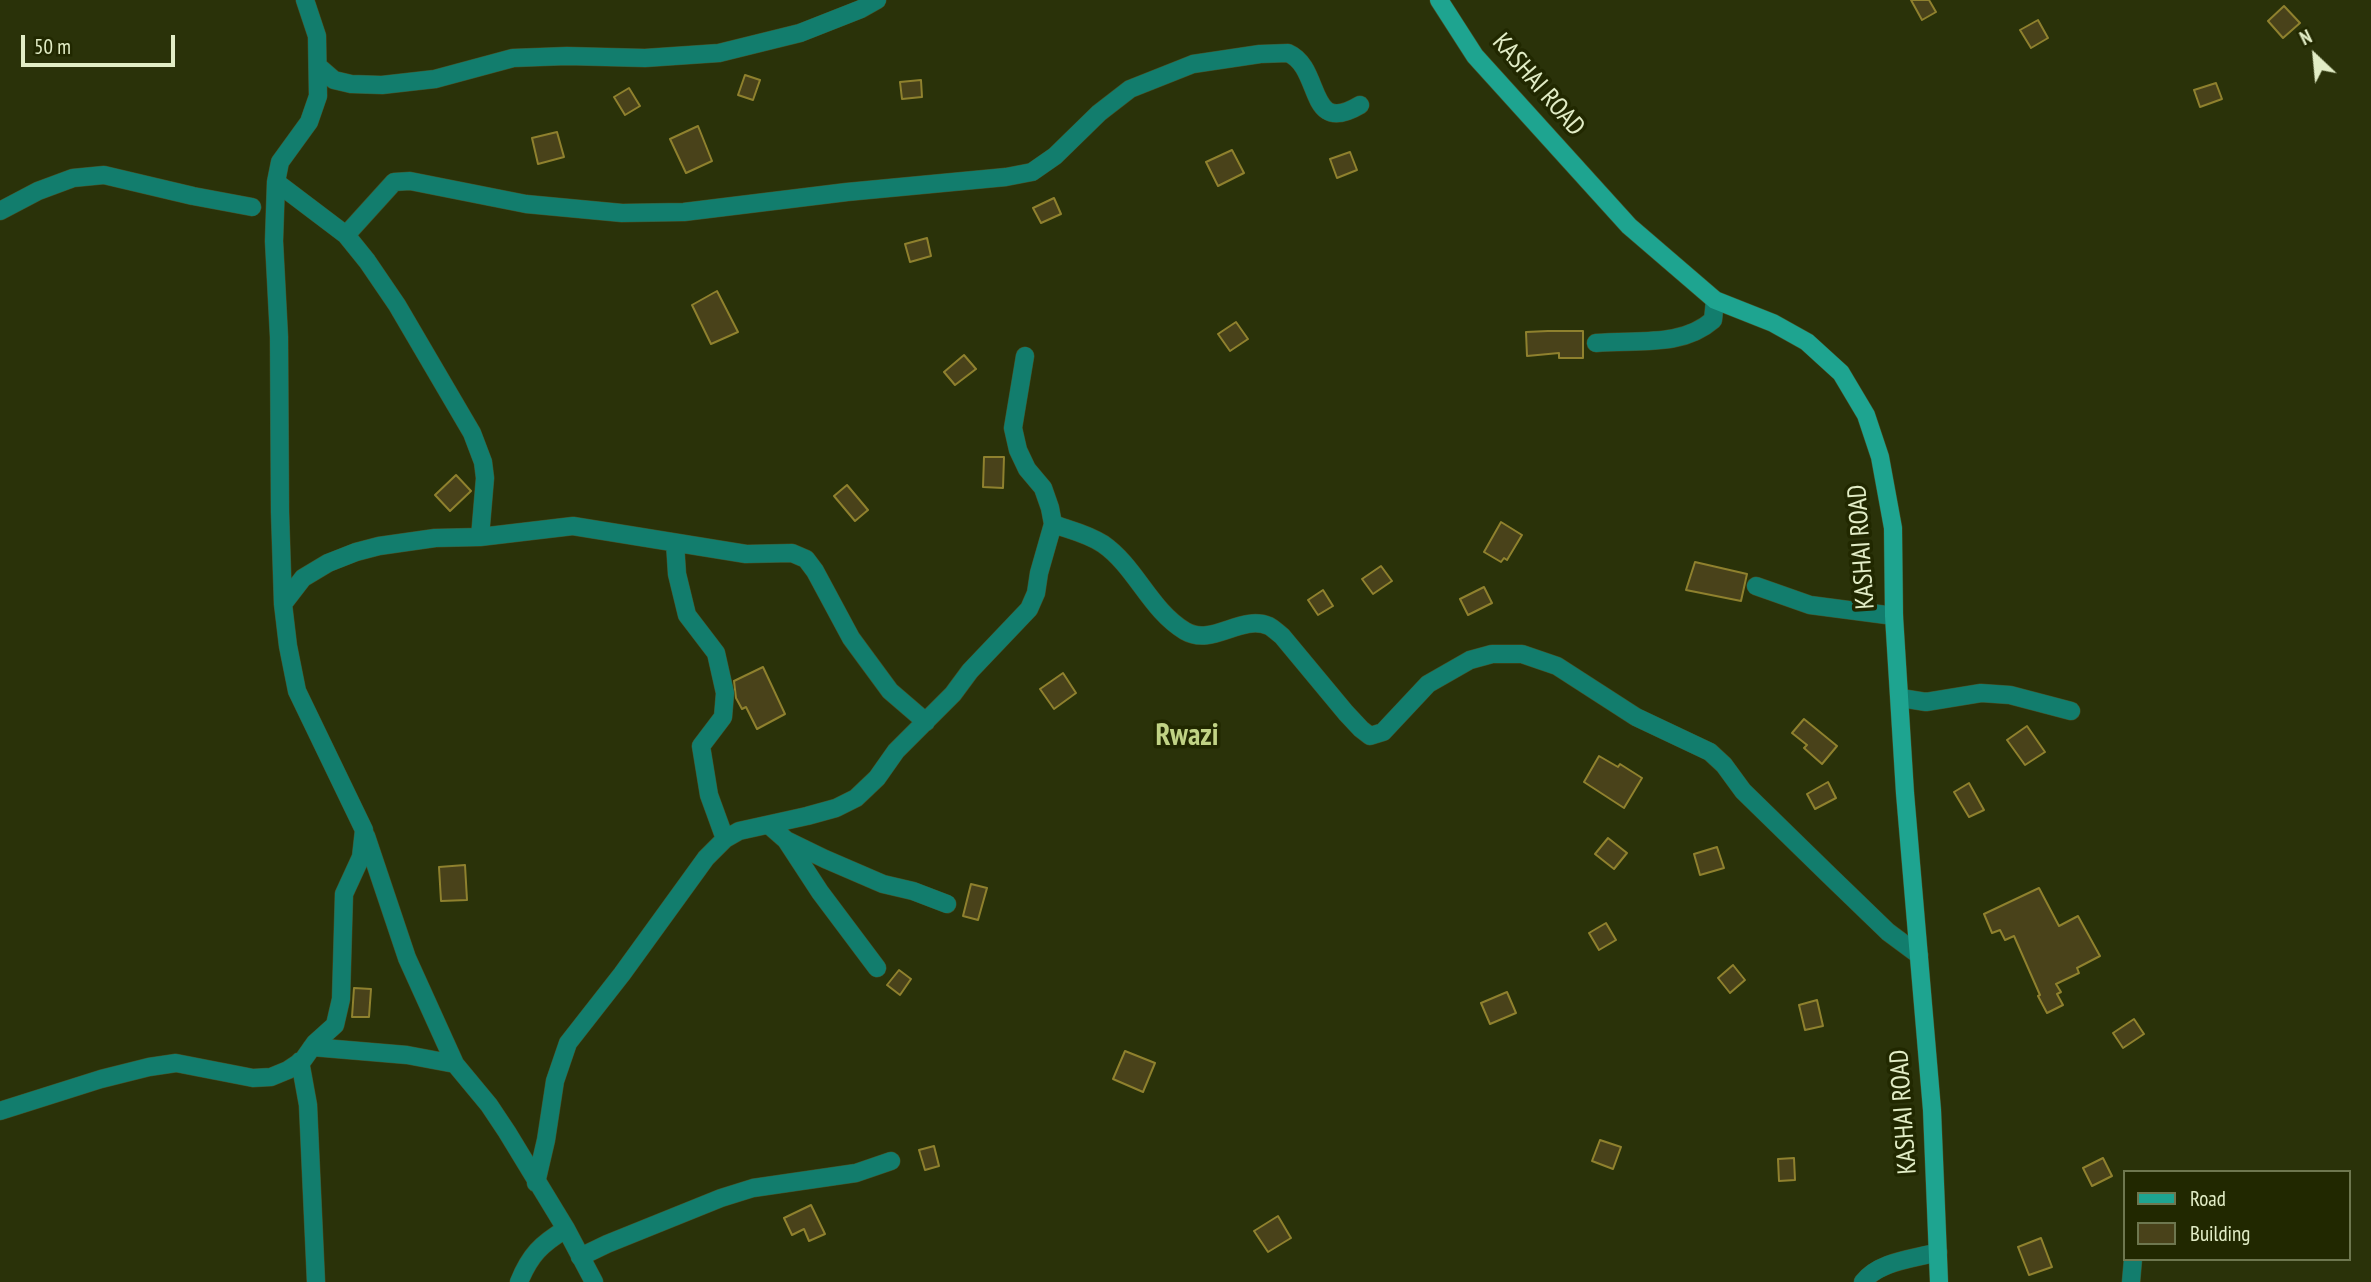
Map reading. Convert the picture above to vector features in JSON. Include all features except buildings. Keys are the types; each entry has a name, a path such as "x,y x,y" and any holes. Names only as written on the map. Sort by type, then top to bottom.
{"street":[{"path":"305,0 317,36 318,96 309,122 280,162 276,181 274,241 279,337 280,512 284,604 288,646 297,691 364,830 407,958 455,1064 489,1105 566,1229 594,1282"},
{"path":"319,67 334,80 351,84 382,85 435,79 513,58 645,58 719,53 800,33 877,0"},
{"name":"KASHAI ROAD","path":"1439,0 1475,56 1629,226 1715,300 1773,323 1807,342 1841,373 1866,415 1880,457 1892,528 1894,616 1908,845 1932,1110 1939,1282"},
{"path":"345,235 394,182 410,180 526,204 622,213 684,212 1032,172 1055,156 1099,113 1130,89 1194,64 1220,58 1288,53 1303,64 1320,104 1326,111 1334,115 1344,114 1360,105"},
{"path":"0,211 38,191 72,178 104,175 252,207"},
{"path":"276,181 345,235 367,261 397,305 472,433 485,478 480,537"},
{"path":"1596,342 1660,340 1692,334 1713,320 1715,300"},
{"path":"536,1183 555,1081 568,1043 622,974 691,876 724,839 739,831 770,826 836,808 856,797 877,778 896,751 1029,609 1036,593 1053,524 1043,488 1027,469 1018,450 1013,428 1025,356"},
{"path":"1053,524 1084,534 1105,545 1133,575 1162,613 1185,631 1198,636 1216,634 1241,626 1269,626 1282,636 1361,729 1370,736 1383,732 1428,684 1471,660 1492,654 1522,654 1557,666 1636,717 1710,752 1724,765 1743,791 1828,874 1888,932 1919,955"},
{"path":"284,604 303,578 328,563 356,552 435,538 480,537 573,526 611,530 676,544 746,554 792,553 806,559 815,571 851,638 869,663 896,697 926,722"},
{"path":"676,544 677,575 687,615 716,653 725,693 723,717 701,746 709,795 724,839"},
{"path":"1756,586 1810,605 1894,616"},
{"path":"1901,698 1926,702 1981,693 2010,695 2071,711"},
{"path":"770,826 786,840 820,892 877,968"},
{"path":"0,1111 149,1067 176,1063 253,1078 271,1077 300,1061 335,1025 341,999 344,894 361,857 364,830"},
{"path":"786,840 883,884 913,891 947,904"},
{"path":"312,1047 407,1055 455,1064"},
{"path":"300,1061 308,1105 316,1282"},
{"path":"580,1257 721,1198 753,1188 856,1174 891,1161"},
{"path":"519,1282 533,1255 545,1241 566,1229"},
{"path":"1863,1282 1883,1266 1938,1252"},
{"path":"2130,1282 2133,1261"}],"district":[{"name":"Rwazi","path":"1187,736"}]}
